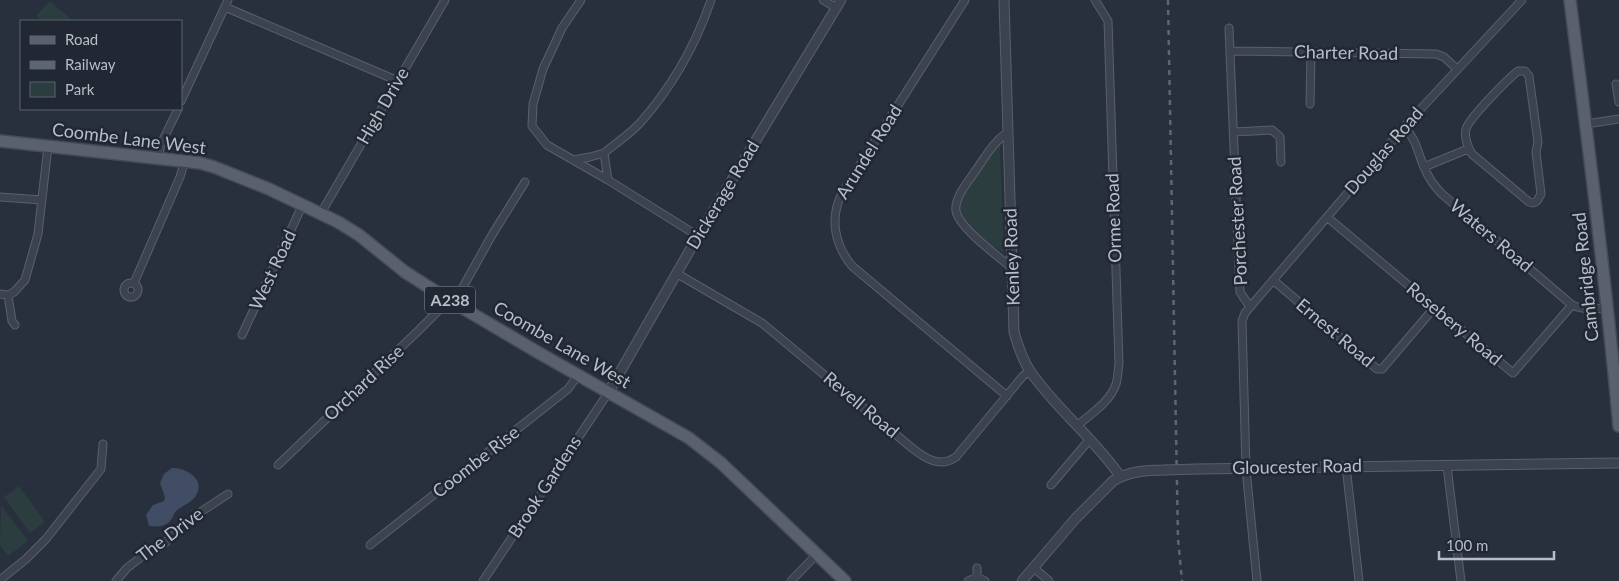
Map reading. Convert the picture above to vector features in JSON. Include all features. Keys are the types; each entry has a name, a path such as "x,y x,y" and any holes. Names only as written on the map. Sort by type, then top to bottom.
{"main road":[{"name":"Cambridge Road","path":"1570,0 1586,124 1619,426"},
{"name":"Coombe Lane West","path":"0,141 184,160 214,166 321,213 359,235 392,262 452,301 666,425 707,451 772,510 845,581"}],"street":[{"name":"High Drive","path":"321,213 445,0"},
{"path":"581,0 562,28 542,69 533,104 532,126 548,145 698,236"},
{"path":"572,160 590,158 604,153 639,124 673,80 702,26 711,0"},
{"path":"823,0 838,4"},
{"name":"Arundel Road","path":"965,0 842,193 835,212 835,230 841,249 852,266 1007,396"},
{"name":"Kenley Road","path":"1004,0 1014,332 1021,356 1030,371 1120,476"},
{"name":"Orme Road","path":"1078,425 1112,394 1117,382 1119,364 1108,21 1094,0"},
{"name":"Douglas Road","path":"1250,306 1404,127 1522,0"},
{"path":"182,99 226,4 398,81"},
{"name":"Dickerage Road","path":"608,392 676,273 838,4"},
{"name":"Porchester Road","path":"1229,28 1240,292 1250,306 1242,321 1246,468 1257,581"},
{"name":"Charter Road","path":"1231,51 1436,54 1444,57 1457,69"},
{"path":"1310,104 1311,53"},
{"path":"1518,71 1525,72 1529,76 1538,142 1536,152 1541,194 1537,201 1529,202 1468,149 1466,128 1510,78 1518,71"},
{"path":"1616,84 1619,102"},
{"path":"158,158 161,144 178,110"},
{"path":"1586,124 1619,119"},
{"name":"Waters Road","path":"1404,127 1415,141 1424,168 1434,186 1572,305"},
{"path":"1234,132 1272,130 1280,136 1281,162"},
{"path":"1008,132 997,139 966,185 958,198 956,211 963,224 1012,268"},
{"path":"15,325 4,294 20,286 24,280 38,234 48,146"},
{"path":"1424,168 1468,149"},
{"path":"604,153 608,180"},
{"path":"134,283 180,177 184,160"},
{"name":"Orchard Rise","path":"278,465 452,301 524,182"},
{"path":"0,197 42,200"},
{"name":"West Road","path":"242,335 303,204"},
{"name":"Rosebery Road","path":"1327,217 1513,373 1572,305"},
{"name":"Revell Road","path":"676,273 762,323 927,459 936,462 950,461 956,457 1030,371"},
{"name":"Ernest Road","path":"1273,280 1377,369 1382,369 1434,308"},
{"path":"1572,305 1578,308 1607,308"},
{"name":"Coombe Rise","path":"370,544 568,389 578,375"},
{"name":"Brook Gardens","path":"483,581 608,392"},
{"path":"1051,484 1090,440"},
{"path":"0,580 26,559 46,539 101,469 103,444"},
{"name":"Gloucester Road","path":"1022,581 1091,501 1120,476 1148,470 1619,463"},
{"path":"1346,466 1359,581"},
{"path":"1447,466 1461,581"},
{"name":"The Drive","path":"116,581 127,568 144,555 160,547 202,511 228,494"},
{"path":"791,581 817,554"},
{"path":"977,568 977,577"},
{"path":"1034,568 1049,581"},
{"path":"968,581 977,577"},
{"path":"977,577 985,581"}],"green space":[{"path":"50,1 72,20 41,20 36,16"},
{"path":"1000,143 1004,253 969,228 960,215 959,208 970,184"},
{"path":"19,486 45,522 30,533 4,497"},
{"path":"1,505 28,541 8,556 0,545"}],"water":[{"path":"172,468 184,470 194,476 199,485 198,491 193,499 176,511 168,523 159,526 149,526 146,515 153,505 164,501 165,497 160,483 164,474"}],"railway":[{"path":"1168,0 1178,539 1182,581"}]}
